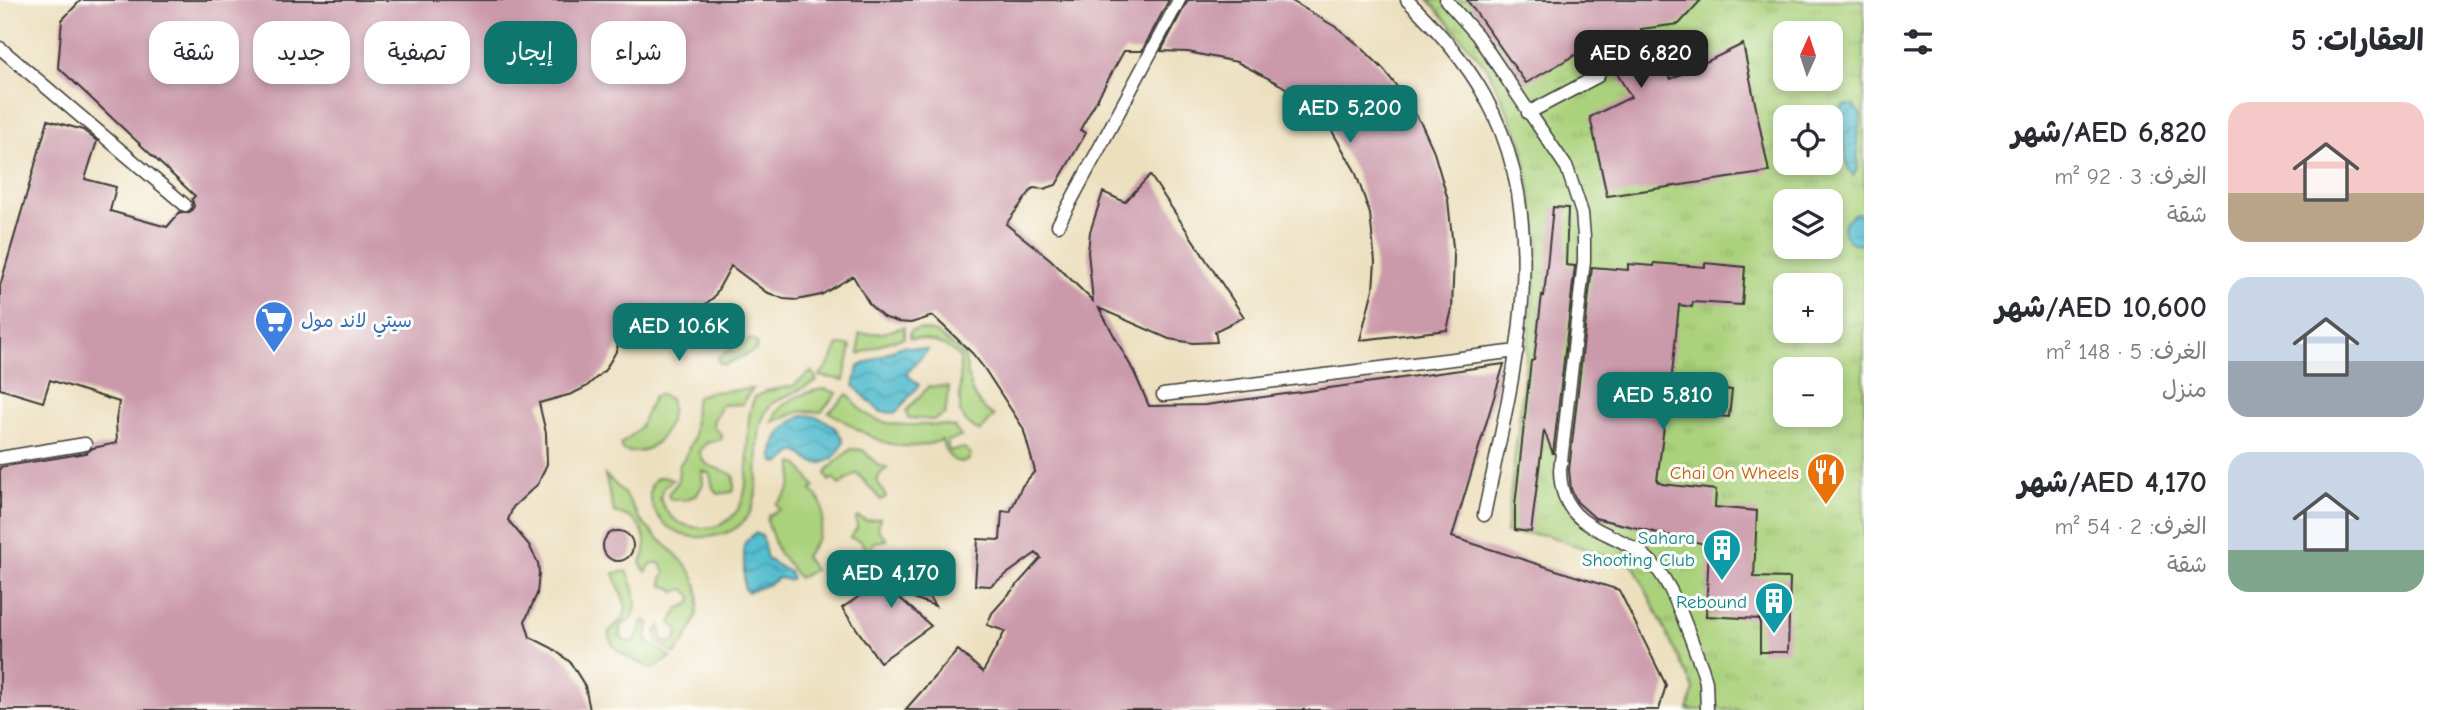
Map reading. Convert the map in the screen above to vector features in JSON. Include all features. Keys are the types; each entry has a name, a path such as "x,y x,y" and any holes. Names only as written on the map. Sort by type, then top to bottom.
{"lane":[{"path":"1058,225 1179,0"},
{"path":"1407,0 1430,23 1472,76 1498,123 1509,153 1522,217 1521,310 1517,351 1484,514"},
{"path":"1446,0 1476,35 1567,168 1576,190 1584,237 1560,485 1565,500 1585,523 1642,554 1662,576 1702,668 1707,710"},
{"path":"0,48 185,205"},
{"path":"1528,113 1598,76"},
{"path":"1163,395 1517,351"},
{"path":"0,458 85,444"}],"green space":[{"path":"1429,0 1864,0 1864,710 1688,710 1694,689 1634,566 1546,535 1506,533 1539,245 1522,143 1488,69"},
{"path":"904,327 904,338 859,354 859,334 882,333"},
{"path":"920,329 936,333 964,355 974,396 994,416 980,432 966,422 960,412 960,358 937,343 910,338 910,331"},
{"path":"751,339 757,343 756,350 724,365 719,362 718,358 723,354"},
{"path":"838,345 851,346 844,380 819,376 830,363"},
{"path":"812,371 817,381 774,402 764,416 759,434 756,494 750,512 739,526 719,535 694,537 675,531 661,520 653,507 650,493 652,483 660,477 673,480 664,487 660,498 669,514 680,523 694,527 713,527 735,514 746,484 748,429 755,397 767,391 793,386"},
{"path":"929,386 949,387 945,414 934,420 908,418 906,411"},
{"path":"753,389 743,404 722,405 713,422 722,439 707,443 700,450 704,462 734,476 732,492 718,494 713,488 710,474 702,470 703,484 697,495 685,500 670,499 668,494 678,482 679,466 694,437 695,402 698,396 709,392"},
{"path":"825,389 837,393 821,412 801,411 772,422 786,403 809,392"},
{"path":"660,394 670,399 671,409 670,420 660,439 643,450 622,450 621,444 639,429 654,396"},
{"path":"848,394 859,408 884,422 954,427 961,437 947,441 949,451 964,448 971,454 969,460 959,462 951,458 942,440 910,446 895,445 869,436 829,412"},
{"path":"851,449 863,450 878,465 887,468 877,481 886,497 881,500 857,473 839,485 833,478 829,481 826,474 828,469"},
{"path":"793,463 799,465 815,487 811,490 822,505 823,514 820,532 805,556 814,570 799,578 779,555 767,521 769,515 780,509 776,504 791,486"},
{"path":"605,475 626,496 648,528 684,563 695,580 699,602 697,613 688,635 675,654 657,642 656,633 660,626 662,639 669,643 676,641 678,630 671,623 678,609 691,603 692,596 684,589 674,592 672,588 663,586 665,572 660,563 652,563 646,572 640,563 645,551 643,533 630,518 614,512"},
{"path":"858,517 867,521 880,518 878,529 887,540 874,542 870,550 866,551 861,541 850,538 857,528"},
{"path":"627,571 636,604 633,616 620,627 620,636 626,642 635,641 644,620 649,623 647,641 671,658 652,669 618,651 610,639 609,632 624,617 626,607 614,573"}],"water":[{"path":"1843,106 1854,106 1861,116 1857,139 1858,168 1853,176 1848,168 1843,140"},
{"path":"1855,213 1864,214 1864,243 1851,242 1845,236 1844,223"},
{"path":"902,346 928,350 906,374 919,385 896,413 880,412 854,386 858,367"},
{"path":"804,415 822,419 833,426 843,441 840,450 823,463 811,461 798,452 780,463 774,462 776,440 791,423"},
{"path":"755,533 762,536 767,559 789,572 792,578 778,578 748,592 744,589 744,547 746,541"}],"building":[{"name":"سيتي لاند مول","path":"81,0 1169,0 1142,51 1124,51 1080,130 1086,133 1056,185 1044,189 1033,188 1006,224 1050,259 1093,301 1088,252 1090,232 1103,192 1125,202 1150,175 1244,317 1215,331 1217,342 1193,343 1169,339 1099,308 1149,406 1205,405 1504,364 1452,537 1619,590 1666,685 1659,710 905,710 958,650 983,672 1005,631 987,625 992,613 1041,558 1036,553 990,586 975,585 978,539 1000,540 1002,511 1010,512 1022,486 1035,471 1023,428 972,353 933,316 911,323 883,317 870,305 853,276 821,295 797,300 784,299 766,292 731,266 714,297 696,312 673,321 622,316 617,350 605,370 586,387 572,394 539,403 546,433 547,464 538,484 513,507 508,520 529,545 538,563 537,594 525,621 530,637 552,648 570,662 585,686 590,710 0,710 0,467 86,453 93,448 117,443 116,420 119,402 50,380 43,402 0,389 0,286 48,120 83,130 97,141 85,179 116,187 110,211 167,227 180,212 191,211 194,206 192,199 195,196 58,67 62,20"},
{"path":"1188,0 1290,0 1339,29 1384,70 1422,125 1433,149 1448,200 1454,257 1452,309 1447,330 1360,340 1373,289 1375,262 1370,214 1355,171 1332,131 1300,98 1281,85 1237,62 1188,52 1161,51"},
{"path":"1467,0 1701,0 1679,24 1641,29 1671,79 1743,44 1769,172 1607,196 1590,117 1631,97 1598,42 1526,83"},
{"path":"1553,207 1568,208 1566,265 1575,266 1553,454 1544,430 1531,532 1515,530 1515,506 1531,361 1534,360 1542,295 1544,296"},
{"path":"1654,263 1705,267 1705,263 1745,267 1742,305 1693,302 1692,307 1679,305 1671,384 1732,390 1729,417 1666,411 1657,481 1662,484 1716,490 1715,507 1757,511 1754,577 1790,578 1788,652 1760,652 1760,619 1706,616 1709,545 1595,518 1577,502 1571,489 1569,470 1592,267 1628,270 1628,264 1654,266"},
{"path":"618,531 629,535 633,546 629,557 618,561 607,557 603,546 607,535"},
{"path":"917,557 934,582 924,589 935,606 890,589 931,626 880,662 842,608"}],"place":[{"name":"سيتي لاند مول","path":"274,354"},
{"name":"Chai On Wheels","path":"1826,506"},
{"name":"Sahara Shooting Club","path":"1722,582"},
{"name":"Rebound","path":"1774,635"}]}
